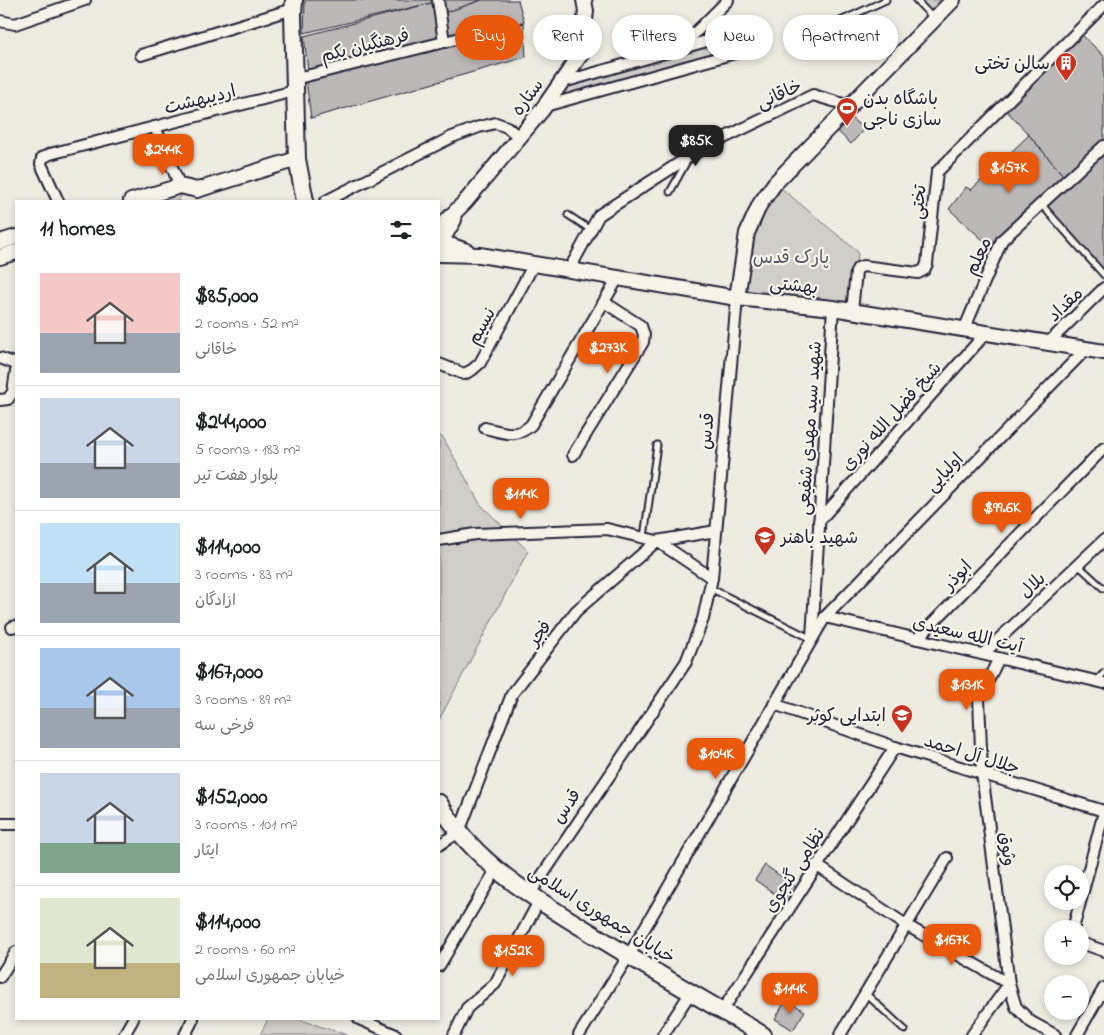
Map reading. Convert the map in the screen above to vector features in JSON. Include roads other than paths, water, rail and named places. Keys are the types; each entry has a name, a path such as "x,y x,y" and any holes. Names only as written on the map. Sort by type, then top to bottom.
{"main road":[{"path":"293,5 297,159 305,200"},
{"name":"خیابان جمهوری اسلامی","path":"440,804 459,832 497,868 534,898 763,1035"}],"street":[{"path":"0,21 15,24 85,0"},
{"path":"438,0 444,42"},
{"name":"ستاره","path":"440,241 465,202 545,106 581,54 586,11 584,0"},
{"path":"695,33 728,0"},
{"name":"قدس","path":"454,1035 467,1008 495,984 534,898 686,662 704,619 711,583 737,298 747,233 760,204 775,183 953,0"},
{"path":"141,55 293,5"},
{"name":"تختی","path":"852,312 858,268 863,266 918,273 924,270 927,264 937,172 1104,6"},
{"path":"545,106 753,48 745,30 695,44"},
{"name":"فرهنگیان یکم","path":"294,85 455,39"},
{"path":"560,83 639,60"},
{"name":"اردیبهشت","path":"58,200 42,164 42,158 50,154 155,127 294,85"},
{"name":"خاقانی","path":"569,270 599,216 700,149 813,96 850,106"},
{"path":"328,200 452,137 479,127 496,123 507,127 519,137"},
{"path":"155,127 180,186"},
{"name":"معلم","path":"964,330 1002,240 1104,146"},
{"path":"134,200 180,186 197,190 297,159"},
{"path":"189,200 197,190"},
{"path":"0,242 15,237"},
{"name":"بهشتی","path":"440,243 480,255 737,298 833,308 1104,352"},
{"path":"0,257 15,252"},
{"name":"نسیم","path":"440,364 464,374 476,366 534,264"},
{"path":"485,428 515,434 523,432 531,425 618,278"},
{"name":"مقداد","path":"1048,343 1104,288"},
{"path":"573,455 642,342 644,335 641,326 604,302"},
{"name":"شهید سید مهدی شفیعی","path":"812,639 833,308"},
{"name":"شیخ فضل الله نوری","path":"820,521 986,333"},
{"name":"اولیایی","path":"578,1035 628,955 825,617 1086,349"},
{"path":"0,358 15,364"},
{"path":"0,400 8,399 13,392 15,378"},
{"name":"ابوذر","path":"917,639 1102,454"},
{"path":"440,540 474,534 606,529 657,541 716,531"},
{"name":"بلال","path":"983,654 1104,540"},
{"path":"657,541 711,583"},
{"name":"فجر","path":"459,832 512,694 576,611 657,541"},
{"name":"آیت الله سعیدی","path":"825,617 1100,682"},
{"name":"وثوق","path":"999,658 979,699 982,773 1009,984 1016,1007 1030,1022 1055,1035"},
{"name":"جلال آل احمد","path":"774,704 895,748 982,773 1104,812"},
{"name":"نظامی گنجوی","path":"722,1011 816,865 895,748"},
{"path":"1075,920 1104,812"},
{"path":"0,824 15,824"},
{"path":"440,844 459,832"},
{"path":"840,1035 947,858"},
{"path":"816,865 906,925 1009,984 972,1035"},
{"path":"440,964 497,868"},
{"path":"1089,945 1104,951"},
{"path":"0,977 15,954"},
{"path":"1077,1035 1104,988"},
{"path":"663,1035 691,992"},
{"path":"124,1035 133,1020"},
{"path":"185,1035 193,1020"},
{"path":"361,1020 396,1035"}],"lane":[{"path":"853,15 886,0"},
{"path":"916,0 934,19"},
{"path":"670,192 690,156"},
{"path":"1041,204 1104,275"},
{"path":"568,215 591,230"},
{"path":"644,538 657,445"},
{"path":"1078,564 1103,588"},
{"path":"711,583 812,639"},
{"path":"1100,682 1104,673"},
{"path":"865,993 905,1030"}],"place":[{"name":"سالن تختی","path":"1066,82"},
{"name":"باشگاه بدن سازی ناجی","path":"847,127"},
{"name":"شهید باهنر","path":"765,556"},
{"name":"ابتدایی کوثر","path":"902,734"}],"park label":[{"name":"پارک قدس","path":"791,257"}]}
